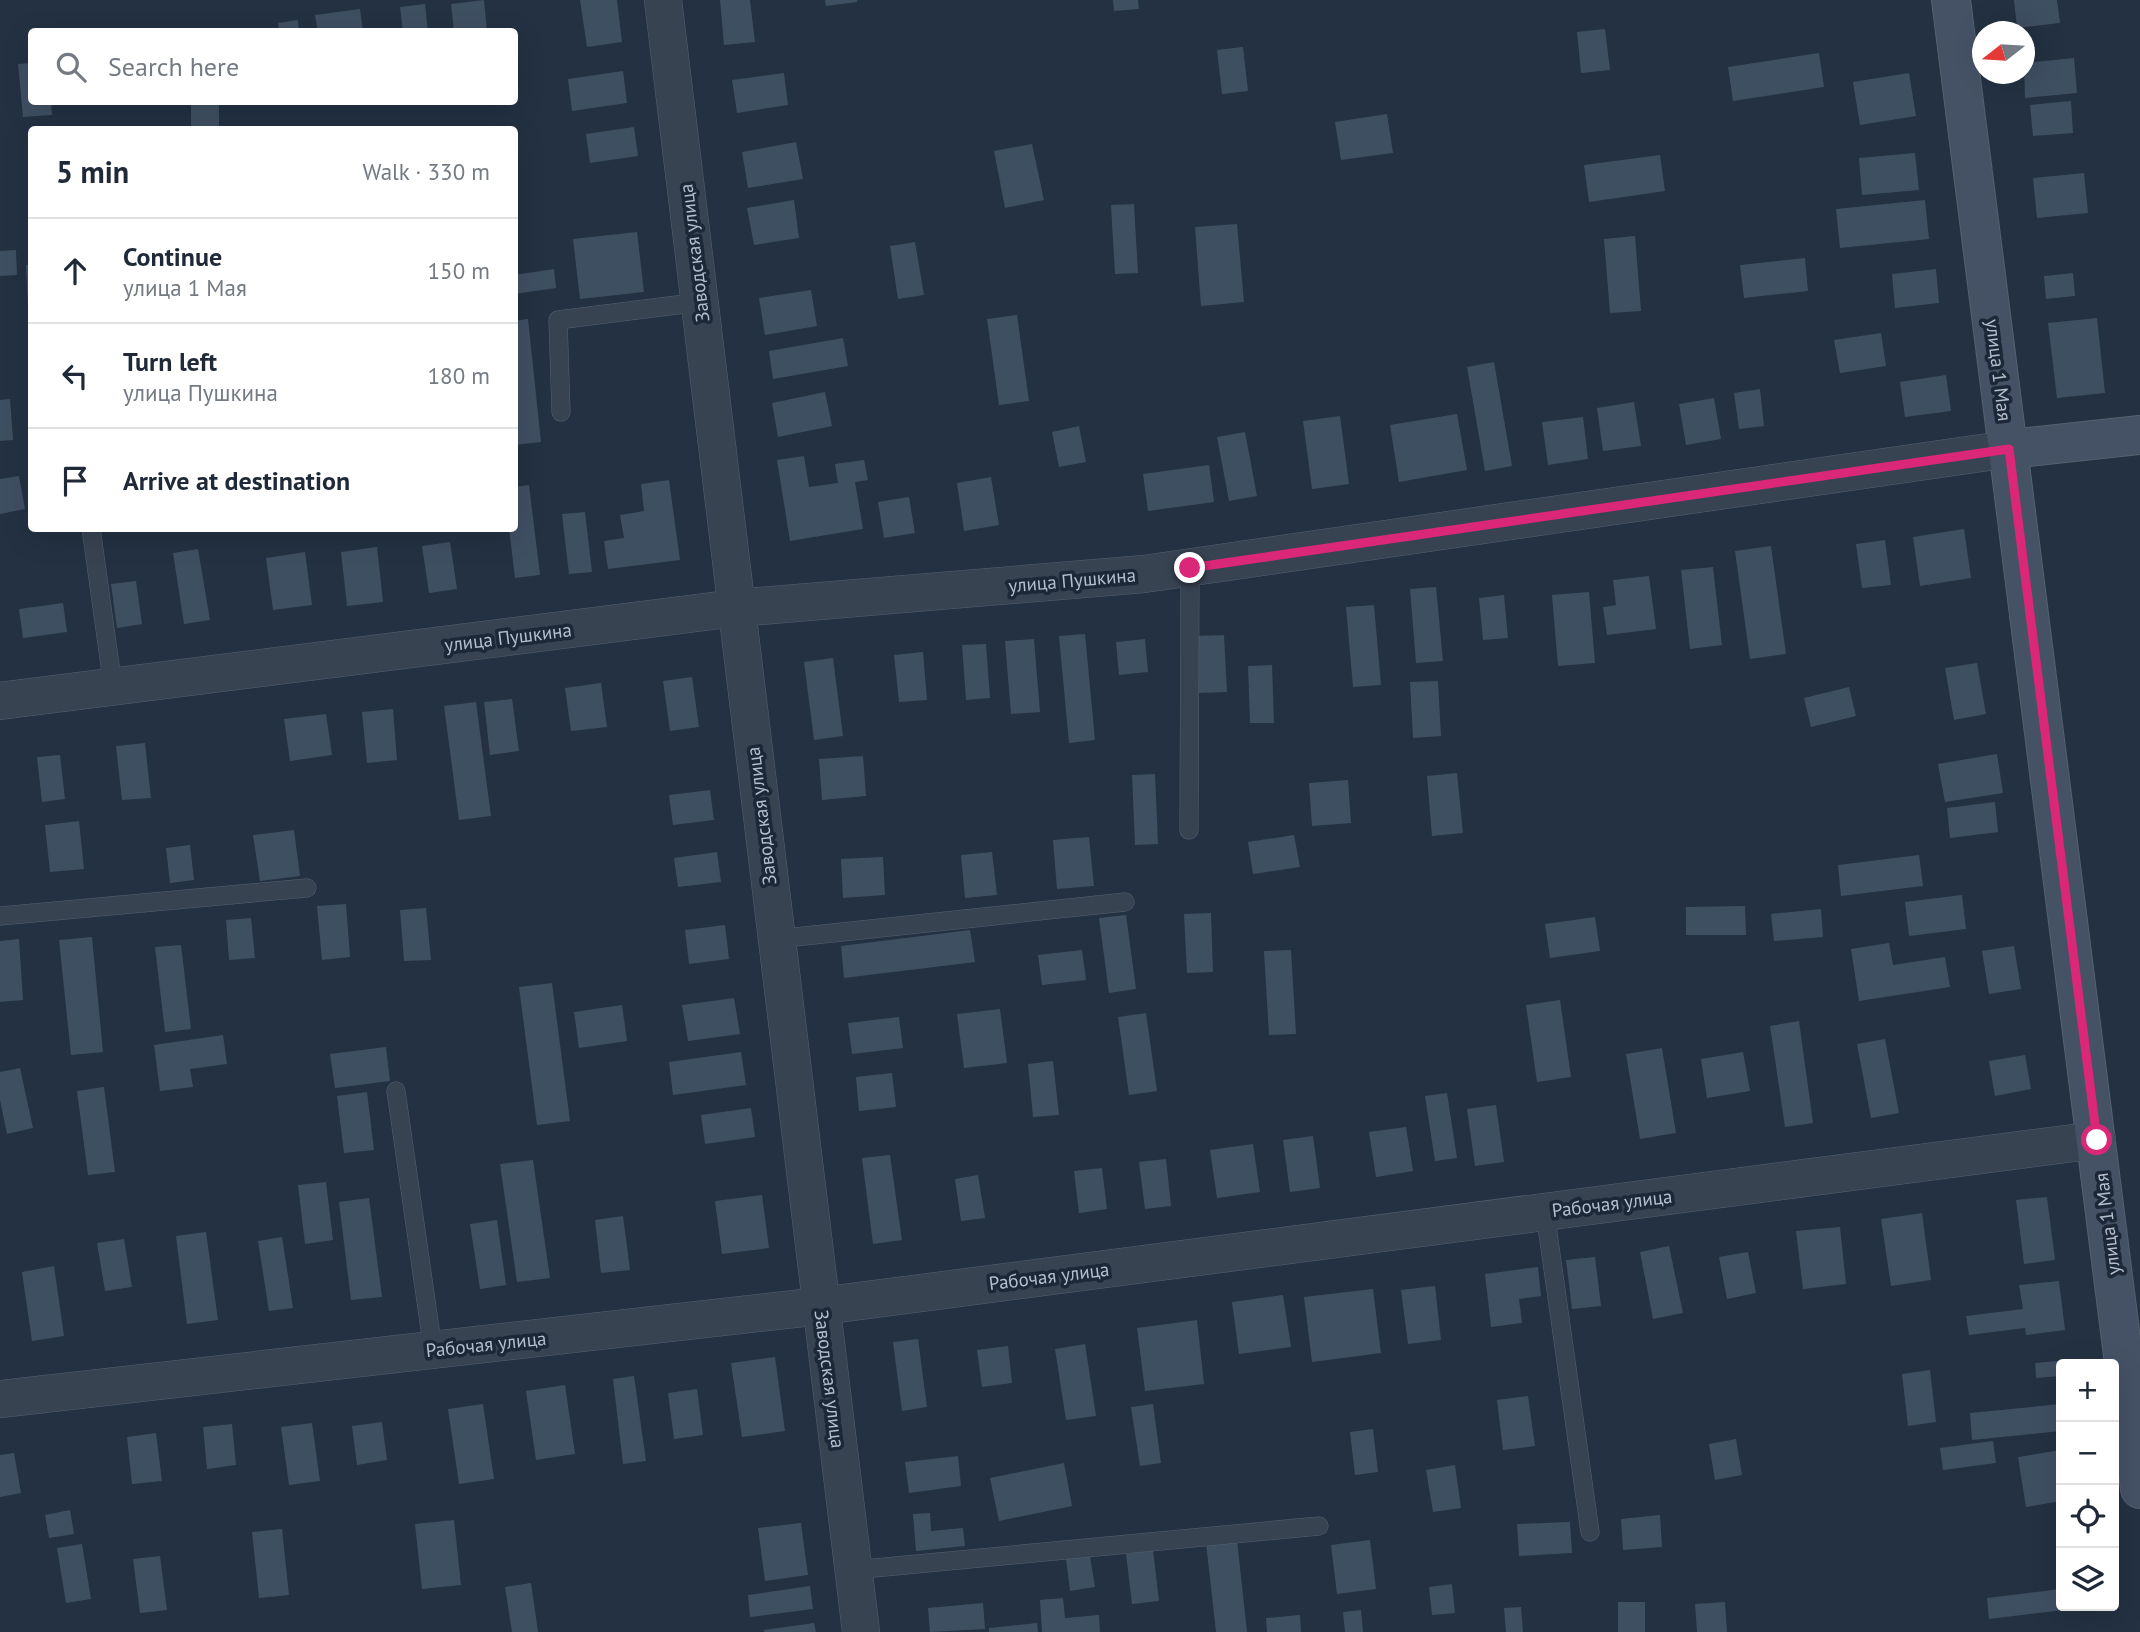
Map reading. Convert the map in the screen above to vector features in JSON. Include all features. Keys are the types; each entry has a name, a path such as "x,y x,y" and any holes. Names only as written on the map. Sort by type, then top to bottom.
{"main road":[{"name":"улица 1 Мая","path":"1951,0 2140,1489"},
{"name":"улица Пушкина","path":"2009,449 2140,435"}],"street":[{"name":"Заводская улица","path":"663,0 861,1632"},
{"name":"улица Пушкина","path":"0,701 737,608 1144,574 2009,449"},
{"name":"Рабочая улица","path":"0,1398 821,1306 2097,1140"}],"lane":[{"path":"561,412 558,320 700,302"},
{"path":"92,532 113,687"},
{"path":"1189,831 1190,568"},
{"path":"0,916 307,888"},
{"path":"776,939 1125,902"},
{"path":"396,1091 433,1350"},
{"path":"1545,1212 1590,1532"},
{"path":"853,1570 1319,1526"}],"building":[{"path":"484,0 487,28 454,28 451,4"},
{"path":"580,0 617,0 622,42 587,47"},
{"path":"720,0 750,0 755,42 724,45"},
{"path":"825,0 857,0 857,2 826,6"},
{"path":"1113,0 1138,0 1139,9 1114,11"},
{"path":"2014,0 2057,0 2060,23 2035,26 2035,21 2016,21"},
{"path":"425,4 428,28 403,28 400,7"},
{"path":"360,9 362,28 317,28 315,15"},
{"path":"298,20 299,28 279,28 278,23"},
{"path":"1605,29 1610,70 1581,73 1577,32"},
{"path":"1243,47 1248,91 1222,94 1217,50"},
{"path":"1819,53 1824,87 1733,101 1728,67"},
{"path":"2074,58 2077,93 2025,98 2025,84 2035,84 2035,62"},
{"path":"28,63 28,105 51,105 52,115 23,117 18,64"},
{"path":"623,71 627,103 572,111 568,79"},
{"path":"784,73 788,105 737,113 732,80"},
{"path":"1909,73 1916,116 1860,125 1853,82"},
{"path":"2071,101 2073,133 2033,136 2030,105"},
{"path":"191,105 219,105 219,126 191,126"},
{"path":"1387,114 1393,153 1341,160 1335,122"},
{"path":"634,127 638,156 590,163 586,134"},
{"path":"796,142 803,179 748,188 742,152"},
{"path":"1032,144 1044,200 1005,208 994,151"},
{"path":"1915,153 1919,190 1862,195 1859,158"},
{"path":"1660,155 1665,191 1589,202 1584,165"},
{"path":"2084,173 2088,213 2037,218 2033,178"},
{"path":"794,200 799,238 754,245 747,208"},
{"path":"1925,200 1929,239 1840,248 1836,209"},
{"path":"1134,204 1138,273 1115,274 1111,205"},
{"path":"1237,224 1244,302 1201,306 1195,227"},
{"path":"637,232 644,292 580,299 573,239"},
{"path":"1635,236 1641,311 1610,313 1604,239"},
{"path":"915,242 924,295 898,299 890,246"},
{"path":"16,250 17,275 0,276 0,251"},
{"path":"1805,258 1808,291 1744,298 1740,265"},
{"path":"26,265 28,265 28,307"},
{"path":"554,269 556,288 518,293 518,274"},
{"path":"1936,269 1939,303 1895,308 1892,274"},
{"path":"2073,273 2075,296 2046,299 2044,276"},
{"path":"811,290 817,326 765,335 759,298"},
{"path":"1017,315 1029,401 999,405 987,319"},
{"path":"2097,318 2105,393 2057,398 2048,323"},
{"path":"528,319 541,442 518,445 518,320"},
{"path":"1881,333 1886,366 1840,373 1834,340"},
{"path":"843,338 848,366 773,379 769,351"},
{"path":"1494,362 1512,466 1485,471 1467,367"},
{"path":"1946,375 1951,411 1905,417 1900,382"},
{"path":"1760,389 1764,426 1739,429 1734,393"},
{"path":"825,392 832,426 778,437 772,403"},
{"path":"1714,398 1721,439 1686,445 1679,404"},
{"path":"10,399 13,440 0,441 0,400"},
{"path":"1634,402 1641,446 1603,451 1597,408"},
{"path":"1457,414 1467,470 1399,482 1390,425"},
{"path":"1340,416 1349,484 1312,489 1303,421"},
{"path":"1583,417 1588,459 1548,465 1542,422"},
{"path":"1079,426 1086,462 1059,467 1052,432"},
{"path":"1245,432 1257,496 1229,501 1217,437"},
{"path":"804,456 809,487 838,483 835,464 864,460 868,480 855,482 863,529 790,541 777,460"},
{"path":"1209,465 1214,502 1148,511 1143,474"},
{"path":"19,476 25,509 0,514 0,479"},
{"path":"991,477 999,525 964,531 957,483"},
{"path":"669,480 680,560 608,569 604,541 624,538 620,515 644,511 641,484"},
{"path":"529,485 540,575 515,578 509,532 518,532 518,486"},
{"path":"909,497 915,533 884,538 878,502"},
{"path":"585,512 592,572 569,574 562,514"},
{"path":"1964,529 1971,578 1920,586 1913,537"},
{"path":"1885,540 1891,585 1862,588 1856,544"},
{"path":"450,542 457,589 429,593 422,546"},
{"path":"1771,546 1786,654 1750,659 1735,551"},
{"path":"377,547 383,602 347,606 341,552"},
{"path":"198,549 210,620 184,624 173,553"},
{"path":"305,552 312,605 273,610 266,558"},
{"path":"1713,567 1722,645 1690,649 1681,570"},
{"path":"1649,576 1656,629 1607,635 1603,607 1616,605 1613,580"},
{"path":"136,581 142,624 117,628 111,584"},
{"path":"1436,587 1443,661 1416,663 1410,589"},
{"path":"1589,592 1595,663 1558,666 1552,595"},
{"path":"1504,595 1508,638 1483,640 1479,598"},
{"path":"63,603 67,632 23,638 19,609"},
{"path":"1374,605 1381,685 1353,687 1346,607"},
{"path":"1085,634 1095,740 1069,743 1059,636"},
{"path":"1224,635 1227,692 1197,693 1195,636"},
{"path":"1034,639 1040,712 1011,714 1005,641"},
{"path":"1145,639 1148,672 1119,675 1116,642"},
{"path":"986,644 990,698 966,700 962,645"},
{"path":"923,652 927,700 899,702 894,655"},
{"path":"833,658 843,736 814,740 804,662"},
{"path":"1977,663 1986,714 1954,720 1945,668"},
{"path":"1272,665 1274,723 1250,723 1248,666"},
{"path":"692,677 699,727 670,731 663,681"},
{"path":"1438,681 1441,736 1413,738 1410,682"},
{"path":"601,683 607,727 571,731 565,688"},
{"path":"1849,687 1856,716 1811,727 1804,698"},
{"path":"512,699 519,751 490,755 484,702"},
{"path":"476,702 491,816 459,820 444,706"},
{"path":"393,709 397,760 367,763 362,712"},
{"path":"326,714 332,755 290,761 284,719"},
{"path":"145,743 151,798 122,800 116,746"},
{"path":"1997,754 2003,793 1945,802 1938,764"},
{"path":"60,755 65,799 42,802 37,757"},
{"path":"863,756 866,796 822,800 819,759"},
{"path":"1457,773 1463,833 1432,836 1427,776"},
{"path":"1155,774 1158,844 1135,845 1132,775"},
{"path":"1348,780 1351,823 1312,826 1309,783"},
{"path":"710,790 714,820 673,825 669,795"},
{"path":"1995,802 1998,832 1950,838 1947,808"},
{"path":"79,821 84,869 50,872 45,825"},
{"path":"294,830 300,876 260,881 253,835"},
{"path":"1294,835 1300,867 1253,874 1248,842"},
{"path":"1089,837 1094,886 1057,889 1053,840"},
{"path":"190,845 194,880 170,883 166,848"},
{"path":"717,852 721,882 678,887 674,858"},
{"path":"992,852 997,895 965,898 961,855"},
{"path":"1919,855 1923,886 1841,896 1838,865"},
{"path":"883,857 885,895 843,898 841,859"},
{"path":"1962,895 1966,929 1909,936 1905,902"},
{"path":"346,904 350,957 322,960 317,906"},
{"path":"1745,906 1746,935 1686,935 1686,907"},
{"path":"426,908 431,960 404,961 400,910"},
{"path":"1821,909 1823,937 1774,941 1771,914"},
{"path":"1211,913 1213,972 1187,973 1184,914"},
{"path":"1126,915 1136,989 1109,993 1099,918"},
{"path":"1595,917 1600,951 1550,958 1545,924"},
{"path":"251,918 255,958 229,960 226,920"},
{"path":"725,925 729,959 689,964 685,930"},
{"path":"970,930 975,962 844,978 841,946"},
{"path":"92,937 103,1052 71,1055 59,940"},
{"path":"19,939 23,1000 0,1002 0,941"},
{"path":"1889,943 1893,965 1945,957 1950,987 1859,1001 1851,949"},
{"path":"181,945 191,1029 165,1032 155,947"},
{"path":"2014,946 2021,989 1989,994 1982,951"},
{"path":"1082,950 1086,980 1042,985 1038,955"},
{"path":"1291,950 1296,1034 1269,1035 1264,951"},
{"path":"552,983 570,1121 537,1125 519,987"},
{"path":"734,998 740,1034 688,1041 682,1005"},
{"path":"1560,1000 1571,1077 1537,1082 1526,1005"},
{"path":"622,1005 627,1041 579,1048 574,1012"},
{"path":"1000,1009 1007,1063 964,1068 957,1014"},
{"path":"1146,1013 1157,1091 1129,1095 1118,1017"},
{"path":"899,1017 903,1048 852,1054 848,1023"},
{"path":"1799,1021 1813,1123 1785,1127 1770,1026"},
{"path":"223,1035 227,1064 190,1069 193,1087 160,1091 154,1045"},
{"path":"1885,1039 1899,1113 1871,1118 1857,1044"},
{"path":"386,1047 390,1081 335,1088 330,1054"},
{"path":"1662,1048 1676,1133 1640,1139 1626,1054"},
{"path":"741,1052 746,1085 673,1095 669,1062"},
{"path":"1743,1052 1750,1091 1707,1098 1701,1059"},
{"path":"2025,1055 2031,1089 1995,1096 1989,1061"},
{"path":"1053,1061 1059,1115 1033,1117 1028,1064"},
{"path":"20,1068 33,1128 7,1134 0,1100 0,1072"},
{"path":"892,1073 896,1107 859,1111 856,1077"},
{"path":"104,1087 115,1172 88,1175 77,1091"},
{"path":"367,1092 374,1150 344,1153 337,1096"},
{"path":"1447,1093 1457,1158 1435,1161 1425,1096"},
{"path":"1496,1105 1504,1162 1475,1166 1467,1109"},
{"path":"751,1108 755,1137 705,1144 701,1115"},
{"path":"1406,1127 1413,1171 1376,1177 1369,1132"},
{"path":"1313,1136 1320,1188 1290,1192 1283,1140"},
{"path":"1253,1144 1260,1192 1217,1198 1210,1150"},
{"path":"890,1155 902,1240 873,1244 862,1158"},
{"path":"1166,1159 1171,1206 1145,1209 1139,1162"},
{"path":"533,1160 550,1278 517,1282 500,1164"},
{"path":"1102,1168 1107,1209 1079,1213 1074,1171"},
{"path":"978,1175 985,1218 961,1221 955,1179"},
{"path":"326,1182 333,1240 305,1244 298,1185"},
{"path":"762,1195 769,1248 722,1254 715,1201"},
{"path":"2047,1197 2055,1260 2024,1264 2016,1200"},
{"path":"369,1198 382,1297 351,1300 339,1202"},
{"path":"1922,1213 1931,1280 1891,1286 1881,1219"},
{"path":"623,1216 630,1270 601,1273 595,1220"},
{"path":"497,1220 506,1285 480,1289 470,1224"},
{"path":"1840,1227 1846,1284 1803,1289 1796,1231"},
{"path":"206,1232 218,1320 187,1324 176,1236"},
{"path":"282,1237 293,1308 269,1311 258,1241"},
{"path":"124,1239 132,1287 105,1291 97,1243"},
{"path":"1669,1246 1683,1313 1653,1319 1640,1252"},
{"path":"1748,1252 1756,1293 1727,1299 1719,1257"},
{"path":"1595,1257 1601,1306 1572,1309 1566,1260"},
{"path":"54,1266 64,1336 32,1341 22,1272"},
{"path":"1538,1267 1541,1296 1519,1299 1522,1323 1491,1327 1485,1274"},
{"path":"2059,1281 2065,1330 2026,1335 2025,1328 1969,1335 1966,1316 2023,1309 2019,1285"},
{"path":"1435,1286 1441,1340 1408,1344 1401,1290"},
{"path":"1373,1289 1381,1353 1312,1362 1304,1297"},
{"path":"1283,1295 1291,1347 1239,1354 1232,1302"},
{"path":"1197,1320 1204,1384 1145,1391 1137,1328"},
{"path":"918,1339 927,1407 902,1411 893,1342"},
{"path":"1085,1344 1096,1416 1066,1420 1055,1349"},
{"path":"1008,1346 1012,1383 982,1387 977,1350"},
{"path":"775,1357 785,1431 742,1437 731,1363"},
{"path":"2056,1361 2056,1376 2036,1378 2035,1363"},
{"path":"1930,1370 1936,1422 1908,1426 1902,1374"},
{"path":"634,1376 646,1461 623,1464 613,1379"},
{"path":"565,1385 575,1454 536,1460 526,1391"},
{"path":"697,1389 703,1435 674,1439 668,1393"},
{"path":"1528,1396 1535,1446 1503,1450 1497,1400"},
{"path":"483,1404 494,1479 459,1484 448,1409"},
{"path":"1153,1404 1161,1463 1140,1466 1131,1407"},
{"path":"2056,1404 2056,1432 1972,1440 1970,1413"},
{"path":"382,1422 387,1460 357,1465 352,1426"},
{"path":"312,1423 320,1481 289,1485 281,1427"},
{"path":"232,1424 236,1465 207,1469 203,1427"},
{"path":"1373,1429 1378,1472 1355,1475 1350,1432"},
{"path":"156,1433 162,1481 132,1484 127,1437"},
{"path":"1736,1439 1742,1475 1715,1480 1709,1444"},
{"path":"1993,1441 1996,1463 1943,1470 1940,1448"},
{"path":"2056,1451 2056,1502 2026,1507 2018,1457"},
{"path":"14,1453 21,1493 0,1497 0,1455"},
{"path":"958,1456 961,1486 909,1493 905,1462"},
{"path":"1064,1463 1072,1506 999,1521 990,1478"},
{"path":"1455,1465 1461,1508 1433,1512 1426,1470"},
{"path":"70,1510 74,1534 49,1538 45,1515"},
{"path":"930,1513 931,1531 963,1528 965,1546 916,1551 913,1514"},
{"path":"1660,1515 1662,1547 1623,1550 1621,1519"},
{"path":"454,1520 461,1585 422,1589 415,1524"},
{"path":"1570,1522 1572,1553 1519,1556 1517,1524"},
{"path":"801,1523 808,1575 765,1581 758,1528"},
{"path":"282,1529 289,1595 259,1598 252,1532"},
{"path":"1237,1540 1247,1632 1216,1632 1206,1543"},
{"path":"1370,1540 1376,1589 1337,1594 1331,1545"},
{"path":"82,1544 91,1599 66,1603 57,1548"},
{"path":"1153,1550 1159,1601 1132,1604 1126,1554"},
{"path":"160,1556 167,1610 140,1613 133,1559"},
{"path":"1090,1556 1095,1587 1070,1591 1066,1559"},
{"path":"531,1583 538,1632 512,1632 505,1587"},
{"path":"1452,1584 1455,1613 1432,1615 1429,1587"},
{"path":"810,1586 813,1609 750,1617 748,1595"},
{"path":"2056,1590 2056,1611 1989,1619 1987,1598"},
{"path":"1063,1598 1065,1618 1099,1615 1100,1632 1042,1632 1040,1600"},
{"path":"1618,1602 1645,1602 1645,1632 1618,1632"},
{"path":"1725,1602 1727,1632 1697,1632 1695,1604"},
{"path":"983,1603 985,1629 930,1632 928,1608"},
{"path":"1521,1607 1523,1632 1506,1632 1504,1608"},
{"path":"1361,1610 1363,1632 1345,1632 1343,1612"},
{"path":"1300,1615 1301,1632 1267,1632 1266,1618"},
{"path":"814,1623 816,1632 764,1632 764,1630"},
{"path":"1037,1623 1038,1632 989,1632 989,1628"}],"route":[{"path":"1190,568 2009,449 2097,1140"}]}
